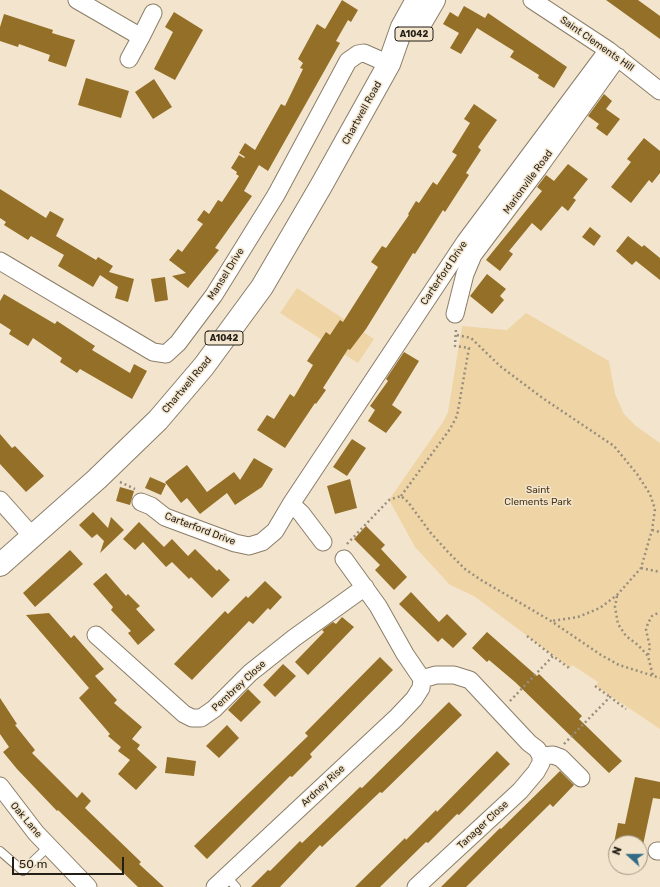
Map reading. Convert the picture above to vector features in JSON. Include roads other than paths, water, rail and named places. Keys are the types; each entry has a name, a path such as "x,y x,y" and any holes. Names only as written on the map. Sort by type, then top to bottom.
{"highway":[{"name":"Chartwell Road","path":"0,565 97,479 158,420 204,366 262,287 321,186 389,64 402,27 417,0"},
{"name":"Chartwell Road","path":"389,64 414,34 434,0"}],"street":[{"path":"77,0 140,37"},
{"name":"Saint Clements Hill","path":"532,0 613,53 660,91"},
{"path":"129,59 152,13"},
{"name":"Mansel Drive","path":"0,261 153,352 166,354 178,343 214,295 276,195 348,61 358,54 364,53 389,64"},
{"name":"Marionville Road","path":"455,314 465,274 473,255 537,170 613,53"},
{"name":"Carterford Drive","path":"141,502 151,506 165,517 235,543 249,546 262,542 275,531 291,504 465,242 613,53"},
{"path":"0,500 32,536"},
{"path":"291,504 301,513 323,542"},
{"path":"344,559 365,587 405,654 422,679 436,675 454,675 470,680 537,749 547,756 561,758 581,778"},
{"name":"Pembrey Close","path":"96,635 184,714 192,718 201,718 214,709 250,673 294,638 365,587"},
{"name":"Ardney Rise","path":"226,883 396,718 414,699 421,688 422,679"},
{"name":"Tanager Close","path":"416,887 520,791 536,772 540,763 547,756"},
{"name":"Oak Lane","path":"0,786 15,807 48,846 88,887"}],"lane":[{"path":"0,851 23,871 48,846"}],"park label":[{"name":"Saint Clements Park","path":"538,496"}]}
